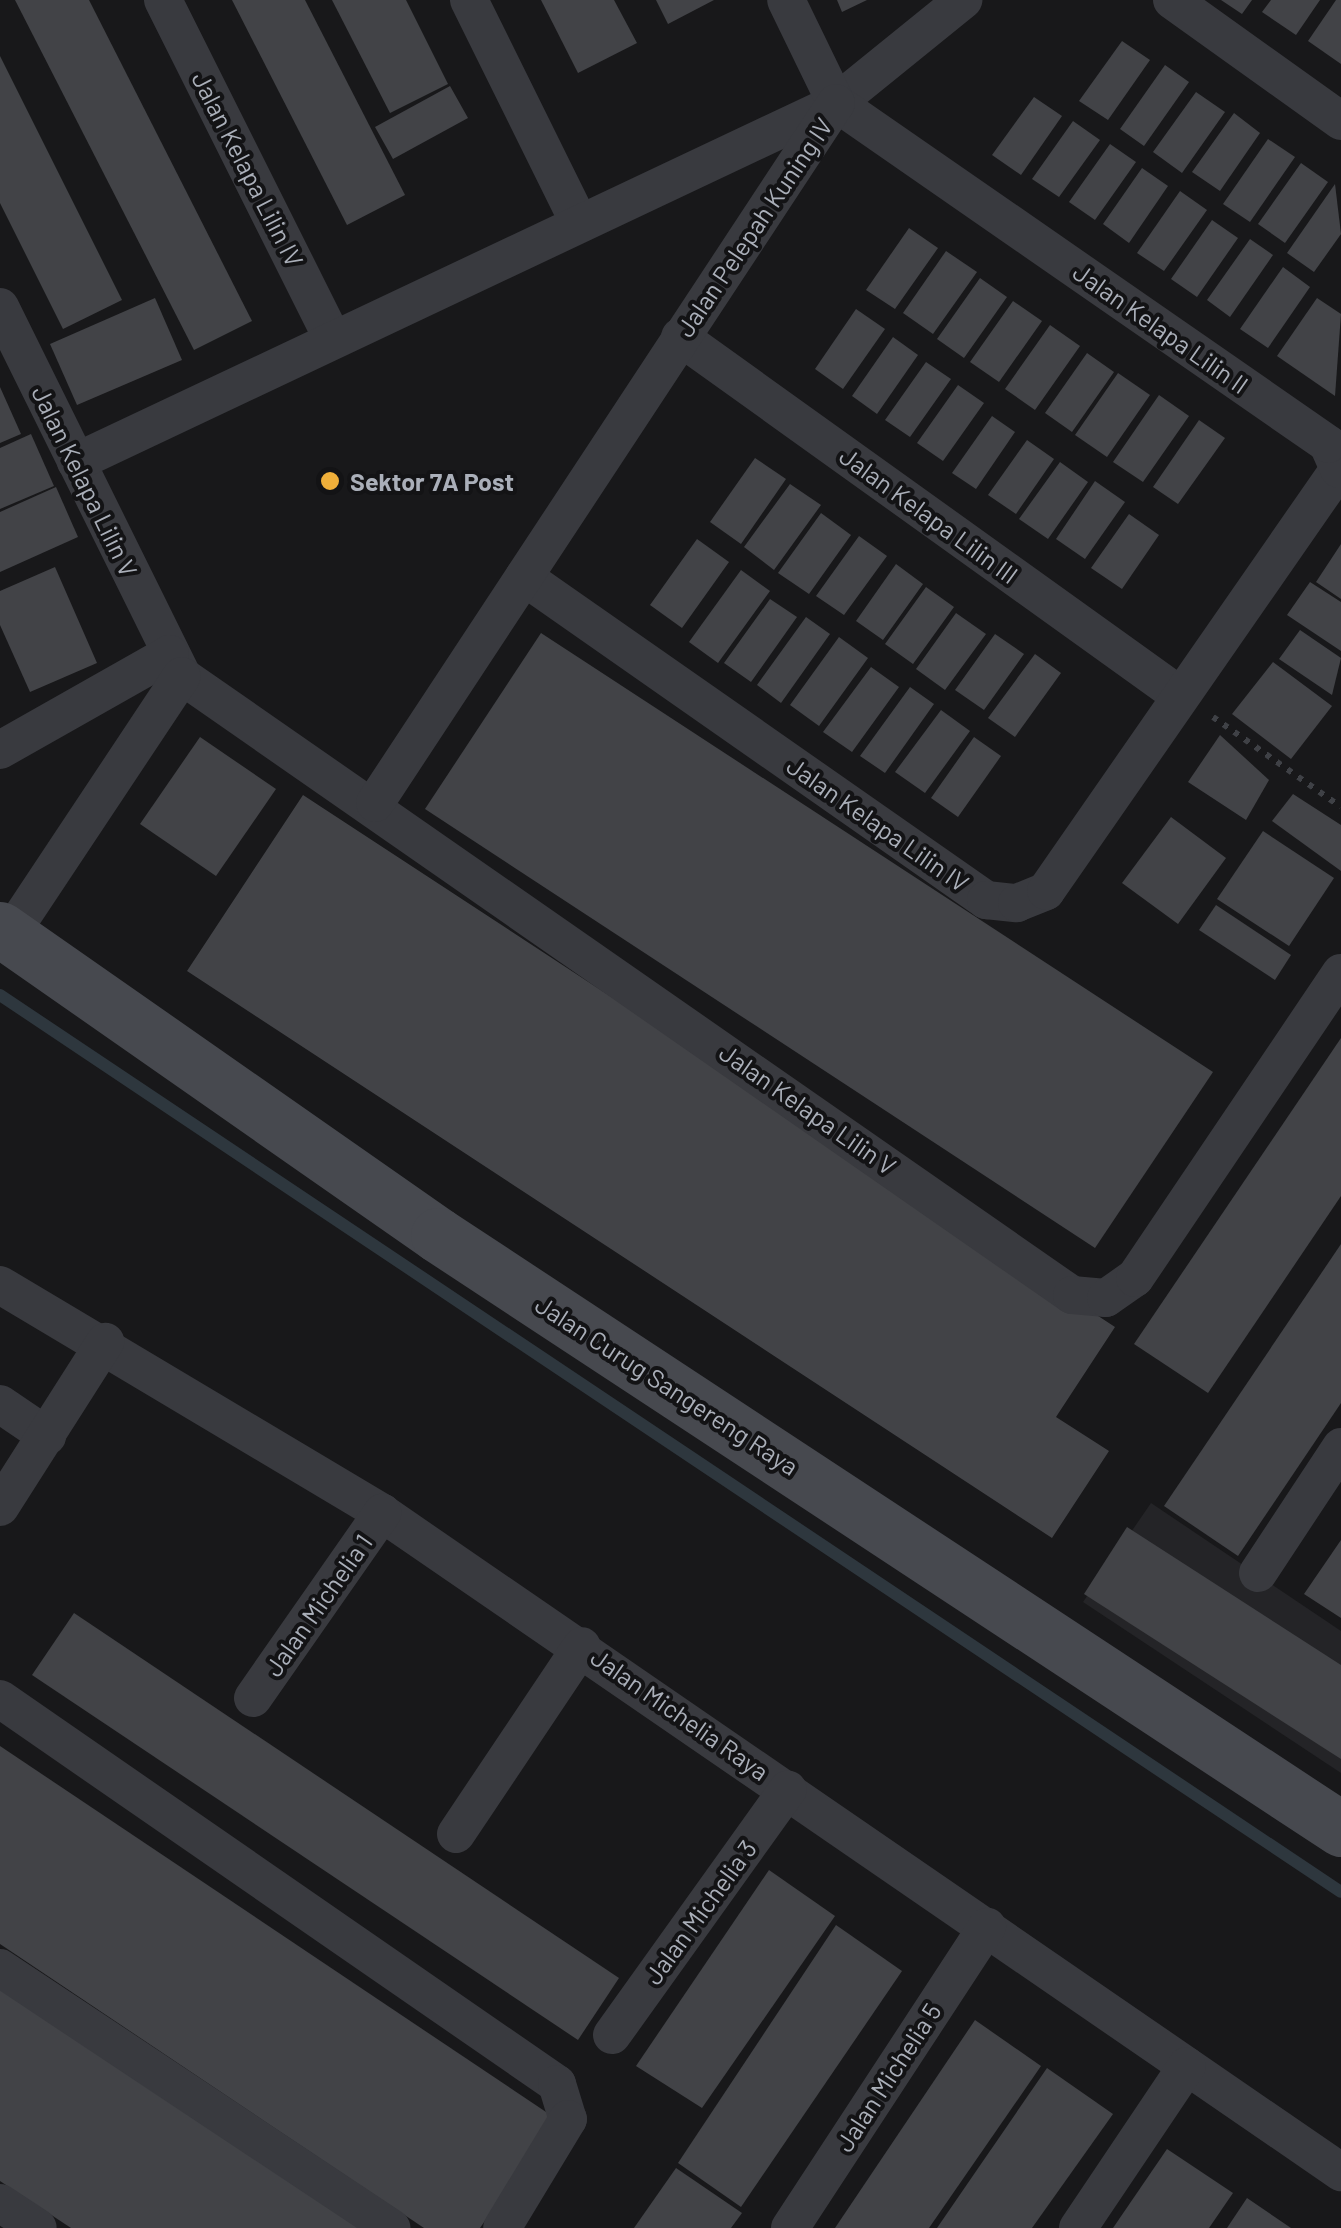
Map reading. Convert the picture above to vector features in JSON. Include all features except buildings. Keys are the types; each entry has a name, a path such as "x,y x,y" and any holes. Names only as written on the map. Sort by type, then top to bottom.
{"main road":[{"name":"Jalan Curug Sangereng Raya","path":"4,933 438,1235 1341,1829"}],"street":[{"name":"Jalan Kelapa Lilin IV","path":"163,0 333,339"},
{"path":"468,0 578,221"},
{"name":"Jalan Kelapa Lilin II","path":"786,0 836,103 1338,453 1339,469 1178,694"},
{"path":"836,103 963,0"},
{"path":"1172,0 1341,121"},
{"name":"Jalan Pelepah Kuning IV","path":"76,462 578,221 836,103"},
{"name":"Jalan Pelepah Kuning IV","path":"376,803 836,103"},
{"name":"Jalan Kelapa Lilin V","path":"0,307 176,665 1072,1295 1106,1298 1135,1278 1341,973"},
{"name":"Jalan Kelapa Lilin III","path":"680,337 1178,694"},
{"name":"Jalan Kelapa Lilin IV","path":"524,577 986,900 1046,892 1178,694"},
{"path":"0,750 176,665"},
{"path":"4,933 176,665"},
{"name":"Jalan Michelia Raya","path":"0,1285 105,1342 382,1512 582,1646 1341,2172"},
{"path":"0,1506 105,1342"},
{"path":"0,1404 48,1436"},
{"path":"1258,1572 1341,1447"},
{"name":"Jalan Michelia 1","path":"253,1698 382,1512"},
{"path":"456,1834 582,1646"},
{"path":"0,1698 557,2084 568,2119 502,2228"},
{"name":"Jalan Michelia 3","path":"612,2035 788,1788"},
{"name":"Jalan Michelia 5","path":"790,2228 987,1926"},
{"path":"0,1968 391,2228"},
{"path":"1078,2228 1187,2066"},
{"path":"0,2202 38,2228"}],"path":[{"path":"1178,694 1341,807"}],"shaded area":[{"path":"1151,1503 1341,1631 1341,1773 1083,1602"}],"waterway":[{"path":"0,995 1341,1892"}],"place":[{"name":"Sektor 7A Post","path":"330,481"}]}
